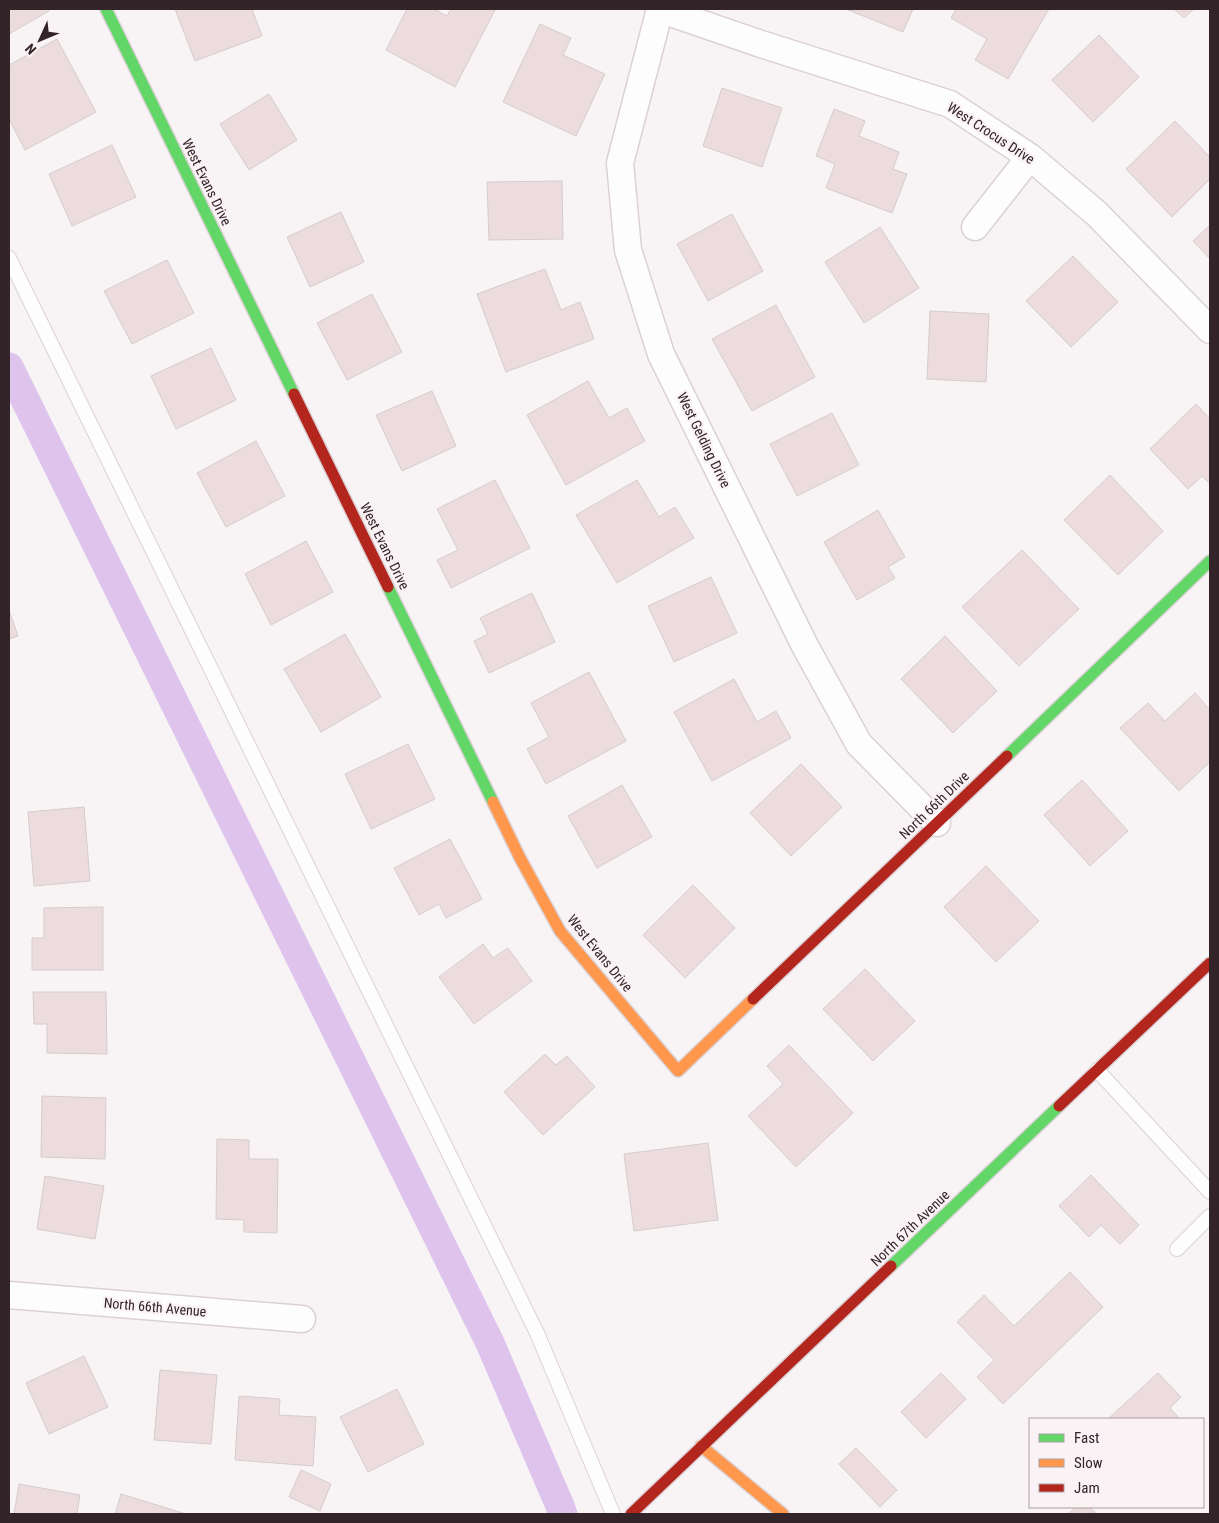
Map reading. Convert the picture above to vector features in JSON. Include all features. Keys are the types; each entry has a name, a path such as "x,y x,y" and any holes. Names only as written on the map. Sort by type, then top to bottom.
{"street":[{"name":"West Evans Drive","path":"106,9 520,858 560,930 678,1071"},
{"name":"West Crocus Drive","path":"660,9 761,44 950,104 1030,157 1098,214 1210,330"},
{"name":"West Gelding Drive","path":"660,9 620,164 628,250 662,354 805,646 859,744 937,823"},
{"path":"975,227 1030,157"},
{"name":"North 66th Drive","path":"678,1071 1210,561"},
{"name":"North 67th Avenue","path":"631,1514 1210,963"},
{"name":"North 66th Avenue","path":"9,1295 302,1319"},
{"path":"701,1446 783,1514"}],"lane":[{"path":"9,258 537,1333 613,1514"},
{"path":"1097,1070 1210,1192"},
{"path":"1177,1249 1210,1216"}],"building":[{"path":"9,9 47,9 49,11 9,34"},
{"path":"175,9 252,9 262,36 195,61"},
{"path":"407,9 434,9 447,16 451,9 495,10 455,87 386,50"},
{"path":"846,9 913,9 903,32"},
{"path":"956,9 1049,9 1008,79 975,60 987,39 951,18"},
{"path":"1174,9 1194,9 1184,18"},
{"path":"540,24 571,38 563,55 605,74 576,136 503,102"},
{"path":"1099,35 1139,77 1093,122 1052,80"},
{"path":"57,39 96,112 25,150 9,119 9,65"},
{"path":"722,88 782,108 762,167 703,146"},
{"path":"269,94 297,140 249,170 220,124"},
{"path":"834,109 865,121 859,136 899,152 893,169 907,174 892,213 826,188 835,164 816,156"},
{"path":"1175,121 1210,157 1210,179 1172,217 1126,169"},
{"path":"112,145 136,197 72,226 49,174"},
{"path":"562,181 563,239 489,240 487,182"},
{"path":"341,212 364,262 310,287 287,237"},
{"path":"732,214 763,271 708,301 677,244"},
{"path":"1210,225 1210,259 1193,241"},
{"path":"880,227 919,288 864,323 825,262"},
{"path":"1073,256 1118,302 1071,347 1026,301"},
{"path":"167,260 194,313 132,344 104,291"},
{"path":"545,269 561,310 580,302 594,339 506,372 477,294"},
{"path":"372,294 402,352 347,380 317,323"},
{"path":"776,305 815,377 752,411 712,339"},
{"path":"930,311 989,314 986,382 927,379"},
{"path":"211,348 236,400 176,429 151,376"},
{"path":"588,381 609,418 627,408 645,441 566,485 527,415"},
{"path":"432,391 456,446 402,471 376,415"},
{"path":"1196,404 1210,419 1210,484 1202,476 1188,489 1150,449"},
{"path":"832,413 859,465 797,496 770,444"},
{"path":"256,441 285,496 226,527 197,473"},
{"path":"1110,475 1163,531 1118,575 1064,520"},
{"path":"495,480 530,548 451,588 437,560 458,550 437,509"},
{"path":"637,480 659,517 675,507 694,538 617,583 576,515"},
{"path":"878,510 905,557 888,567 895,578 857,600 824,542"},
{"path":"306,541 333,592 271,625 245,574"},
{"path":"1022,550 1079,609 1019,666 962,607"},
{"path":"711,577 737,633 674,662 648,606"},
{"path":"532,593 555,642 489,673 474,641 488,634 480,618"},
{"path":"9,610 18,636 9,639"},
{"path":"345,634 381,697 321,732 284,669"},
{"path":"945,636 997,691 953,733 901,679"},
{"path":"589,672 626,741 546,784 527,749 549,737 531,703"},
{"path":"734,679 757,722 776,711 791,738 712,781 674,712"},
{"path":"1195,693 1210,710 1210,762 1179,791 1120,728 1148,703 1165,721"},
{"path":"408,744 435,799 371,829 345,774"},
{"path":"801,764 842,807 791,856 750,813"},
{"path":"1082,780 1128,831 1090,866 1044,815"},
{"path":"622,785 652,837 597,868 568,816"},
{"path":"84,807 90,881 34,886 28,812"},
{"path":"450,839 482,899 446,918 439,904 419,915 394,868"},
{"path":"986,866 1039,921 996,962 944,907"},
{"path":"693,885 735,928 685,978 643,935"},
{"path":"103,907 103,970 32,970 32,938 44,938 44,908"},
{"path":"483,944 493,958 508,948 532,981 474,1024 439,977"},
{"path":"865,969 915,1021 873,1061 823,1009"},
{"path":"33,992 106,992 107,1054 47,1053 47,1024 34,1024"},
{"path":"789,1045 853,1113 796,1167 748,1116 783,1084 767,1066"},
{"path":"545,1054 556,1065 567,1056 595,1087 543,1135 504,1092"},
{"path":"42,1096 106,1098 105,1159 41,1157"},
{"path":"217,1139 249,1140 249,1159 278,1159 277,1233 244,1232 244,1220 216,1219"},
{"path":"708,1143 718,1220 634,1231 624,1154"},
{"path":"1091,1175 1139,1225 1120,1244 1101,1225 1089,1237 1059,1206"},
{"path":"45,1176 104,1186 95,1239 37,1229"},
{"path":"1070,1272 1103,1307 1003,1404 977,1377 994,1360 957,1322 984,1295 1014,1326"},
{"path":"84,1356 108,1407 49,1434 26,1383"},
{"path":"160,1370 217,1375 211,1444 154,1440"},
{"path":"941,1373 966,1399 926,1438 901,1412"},
{"path":"1158,1373 1181,1397 1170,1408 1179,1418 1109,1418"},
{"path":"397,1389 424,1444 368,1472 340,1417"},
{"path":"239,1396 280,1399 279,1415 316,1417 313,1466 235,1460"},
{"path":"856,1448 897,1490 880,1507 839,1464"},
{"path":"301,1470 331,1484 320,1511 289,1497"},
{"path":"19,1484 80,1495 77,1514 14,1514"},
{"path":"121,1494 186,1514 115,1514"},
{"path":"1075,1508 1090,1508 1097,1514 1068,1514"}],"waterway":[{"path":"9,367 490,1343 563,1514"}],"traffic: fast":[{"path":"106,9 294,394"},
{"path":"1007,756 1210,561"},
{"path":"388,587 493,802"},
{"path":"891,1266 1059,1106"}],"traffic: slow":[{"path":"493,802 520,858 560,931 678,1071 753,999"},
{"path":"701,1446 783,1514"}],"traffic: jam":[{"path":"294,394 388,587"},
{"path":"753,999 1007,756"},
{"path":"1059,1106 1210,963"},
{"path":"631,1514 891,1266"}]}
